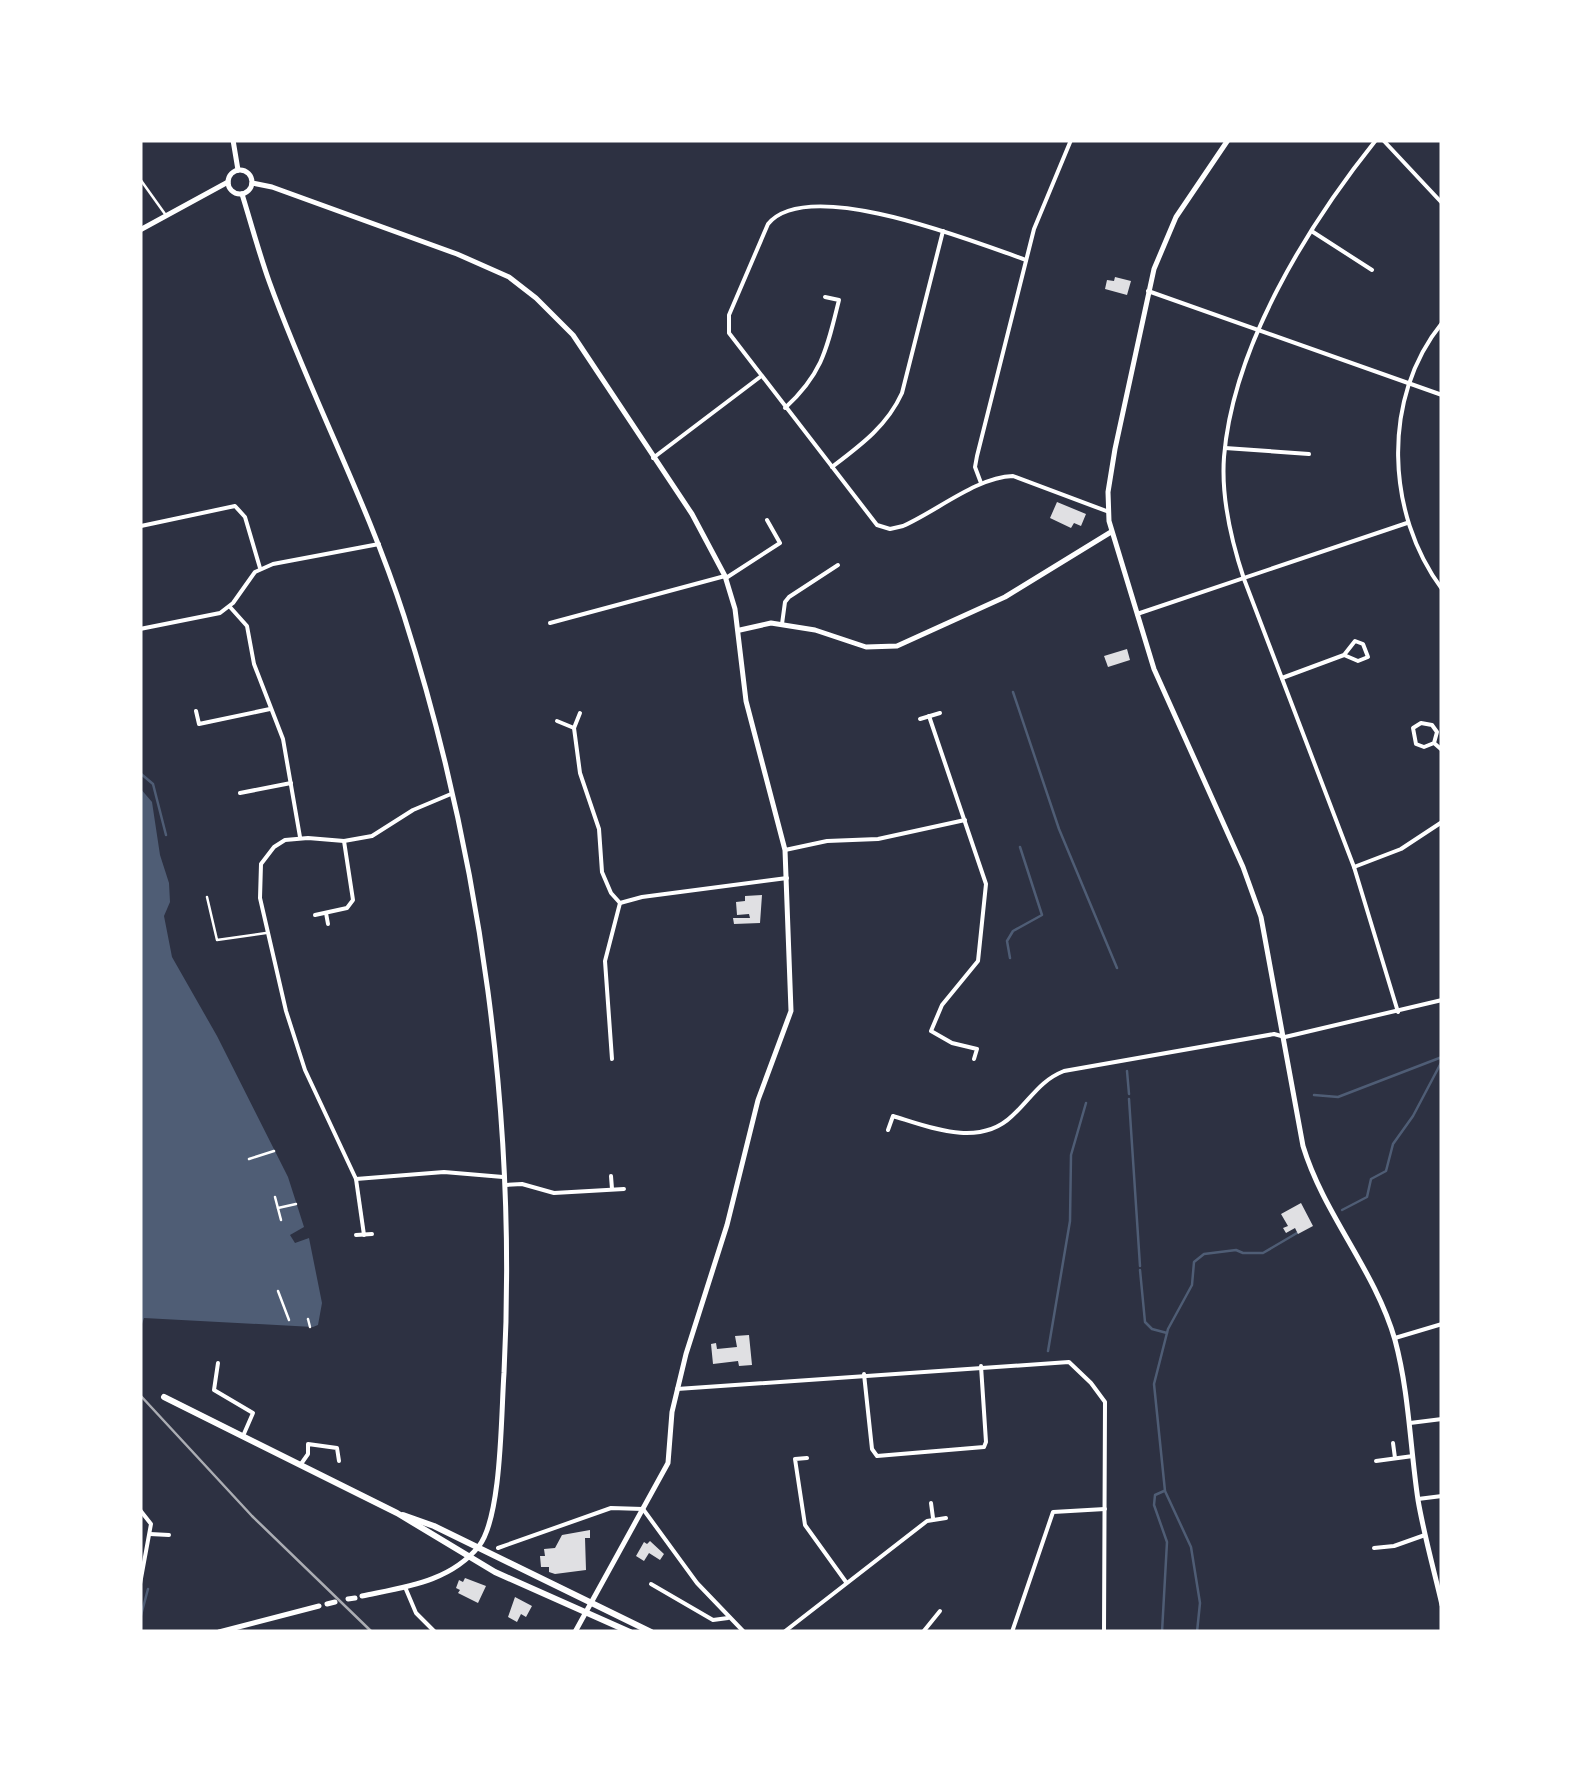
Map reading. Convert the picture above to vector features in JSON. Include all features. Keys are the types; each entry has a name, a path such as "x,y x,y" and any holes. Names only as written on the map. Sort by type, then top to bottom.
{"highway":[{"path":"164,1396 397,1513 469,1557 630,1632"},
{"path":"397,1513 434,1526 651,1632"}],"street":[{"path":"233,140 238,170"},
{"path":"981,483 977,456 1026,260 1044,199 1071,140"},
{"path":"1228,140 1176,217 1148,291 1108,492 1111,532 1160,683 1243,867 1267,942 1303,1146 1312,1177 1355,1252 1394,1338 1410,1423 1418,1499 1439,1577 1442,1604"},
{"path":"1398,1012 1354,867 1233,545 1225,498 1226,448 1240,384 1258,330 1312,231 1380,140 1442,203"},
{"path":"140,230 228,182 238,170"},
{"path":"238,170 249,174 252,183"},
{"path":"228,182 232,190 242,194"},
{"path":"242,194 252,183"},
{"path":"252,183 457,254 509,277 536,298 572,335 692,514 726,577 740,630 746,701 784,850 792,981 788,1026 758,1100 727,1226 677,1389 668,1462 575,1632"},
{"path":"242,194 269,280 379,544 408,628 452,794 482,964 504,1185 502,1396 490,1522 478,1547 448,1573 355,1598"},
{"path":"1026,260 943,231 868,212 795,208 776,214 768,224 727,326 760,377 877,524 890,529 921,518 981,483 1013,476 1109,512"},
{"path":"831,468 878,430 895,408 943,231"},
{"path":"1312,231 1372,270"},
{"path":"1148,291 1442,395"},
{"path":"785,408 804,390 823,362 838,300 826,297"},
{"path":"1442,324 1423,353 1412,382 1398,442 1399,482 1408,522 1420,553 1442,590"},
{"path":"653,458 760,377"},
{"path":"1226,448 1308,454"},
{"path":"141,526 235,506 246,517 260,568"},
{"path":"550,624 726,577 780,543 767,520"},
{"path":"1136,614 1408,522"},
{"path":"740,630 782,624 866,646 906,644 1026,586 1111,532"},
{"path":"140,629 210,616 230,606 260,568 379,544"},
{"path":"782,624 789,597 838,565"},
{"path":"230,606 247,626 254,664 287,754 300,838"},
{"path":"1282,678 1344,655 1358,641 1368,656 1363,661 1344,655"},
{"path":"196,711 199,724 270,709"},
{"path":"580,713 574,728 580,773 599,829 602,872 620,904"},
{"path":"920,719 940,713"},
{"path":"930,716 986,884 980,953 972,971 942,1005 932,1030 952,1043 977,1050 974,1058"},
{"path":"557,720 574,728"},
{"path":"1420,723 1432,725 1436,732 1434,744 1416,744 1413,728 1420,723"},
{"path":"1434,744 1442,750"},
{"path":"240,793 291,783"},
{"path":"364,1235 356,1178 305,1070 286,1011 260,898 261,864 286,840 344,841 372,836 413,810 452,794"},
{"path":"784,850 826,842 878,839 965,820"},
{"path":"1354,867 1402,849 1442,822"},
{"path":"315,915 347,908 353,900 344,841"},
{"path":"620,904 642,897 787,878"},
{"path":"612,1059 605,961 620,904"},
{"path":"326,913 328,924"},
{"path":"888,1130 893,1116 942,1130 972,1133 1003,1124 1040,1084 1060,1072 1274,1034 1285,1036 1442,1000"},
{"path":"356,1178 444,1172 503,1177"},
{"path":"611,1176 612,1189"},
{"path":"504,1185 522,1184 554,1193 624,1189"},
{"path":"356,1236 372,1234"},
{"path":"1394,1338 1442,1324"},
{"path":"677,1389 1064,1360 1080,1370 1102,1396 1106,1420 1104,1632"},
{"path":"218,1362 214,1390 253,1413 243,1436"},
{"path":"864,1374 872,1449 877,1456 984,1446 981,1366"},
{"path":"1410,1423 1442,1418"},
{"path":"1393,1443 1395,1458"},
{"path":"300,1466 308,1454 308,1444 337,1448 339,1461"},
{"path":"1376,1461 1413,1456"},
{"path":"806,1458 795,1460 802,1517 846,1582"},
{"path":"1418,1499 1442,1496"},
{"path":"932,1503 932,1518"},
{"path":"498,1548 606,1510 643,1508"},
{"path":"643,1508 697,1583 744,1632"},
{"path":"1012,1632 1053,1512 1105,1509"},
{"path":"140,1510 151,1524 140,1584"},
{"path":"784,1632 932,1518 946,1518"},
{"path":"150,1534 168,1535"},
{"path":"1374,1548 1394,1546 1425,1535"},
{"path":"651,1584 714,1620 728,1618"},
{"path":"405,1587 416,1613 435,1632"},
{"path":"327,1604 336,1602"},
{"path":"219,1632 318,1606"},
{"path":"923,1632 940,1611"},
{"path":"256,1623 260,1632"}],"lane":[{"path":"140,179 166,216"},
{"path":"207,896 218,940 267,933"}],"path":[{"path":"249,1158 274,1152"},
{"path":"275,1197 281,1220"},
{"path":"278,1208 296,1204"},
{"path":"278,1291 289,1320"},
{"path":"308,1318 310,1327"}],"water":[{"path":"140,788 152,802 160,855 169,883 170,902 164,916 172,957 288,1177 304,1227 290,1235 295,1243 309,1238 322,1303 318,1325 313,1327 144,1318 140,1330"}],"building":[{"path":"1115,277 1131,281 1127,295 1105,289 1107,280 1114,281"},
{"path":"1057,502 1086,514 1081,526 1074,523 1071,528 1050,518"},
{"path":"1127,649 1130,660 1108,667 1104,656"},
{"path":"762,895 760,923 734,924 733,918 750,918 749,914 737,915 736,902 745,901 745,896"},
{"path":"1301,1203 1313,1226 1298,1234 1295,1228 1286,1233 1283,1228 1288,1226 1281,1214"},
{"path":"749,1335 752,1365 739,1366 738,1361 713,1364 711,1344 716,1343 717,1349 737,1347 735,1336"},
{"path":"590,1530 590,1538 585,1538 586,1570 555,1574 549,1572 549,1567 541,1567 544,1549 555,1548 562,1535"},
{"path":"650,1541 664,1554 660,1560 649,1553 644,1561 636,1556 644,1542"},
{"path":"465,1578 486,1586 478,1603 458,1593 459,1580 463,1582"},
{"path":"515,1597 532,1606 526,1617 521,1614 517,1622 508,1617"}],"waterway":[{"path":"1013,692 1059,829 1117,968"},
{"path":"140,773 153,784 166,835"},
{"path":"1010,958 1007,941 1013,931 1042,915 1020,847"},
{"path":"1314,1095 1338,1097 1442,1057"},
{"path":"1342,1210 1367,1197 1371,1179 1386,1171 1393,1144 1442,1061"},
{"path":"1127,1071 1129,1094"},
{"path":"1129,1099 1140,1266"},
{"path":"1048,1351 1070,1221 1071,1155 1086,1103"},
{"path":"1197,1632 1200,1603 1191,1547 1165,1491 1154,1384 1168,1329 1192,1285 1194,1262 1204,1254 1236,1250 1263,1253 1297,1233"},
{"path":"1140,1270 1145,1322 1152,1329 1167,1333"},
{"path":"1162,1632 1167,1542 1154,1505 1155,1495 1164,1491"},
{"path":"140,1619 148,1589"}],"railway":[{"path":"140,1395 252,1516 372,1632"}]}
